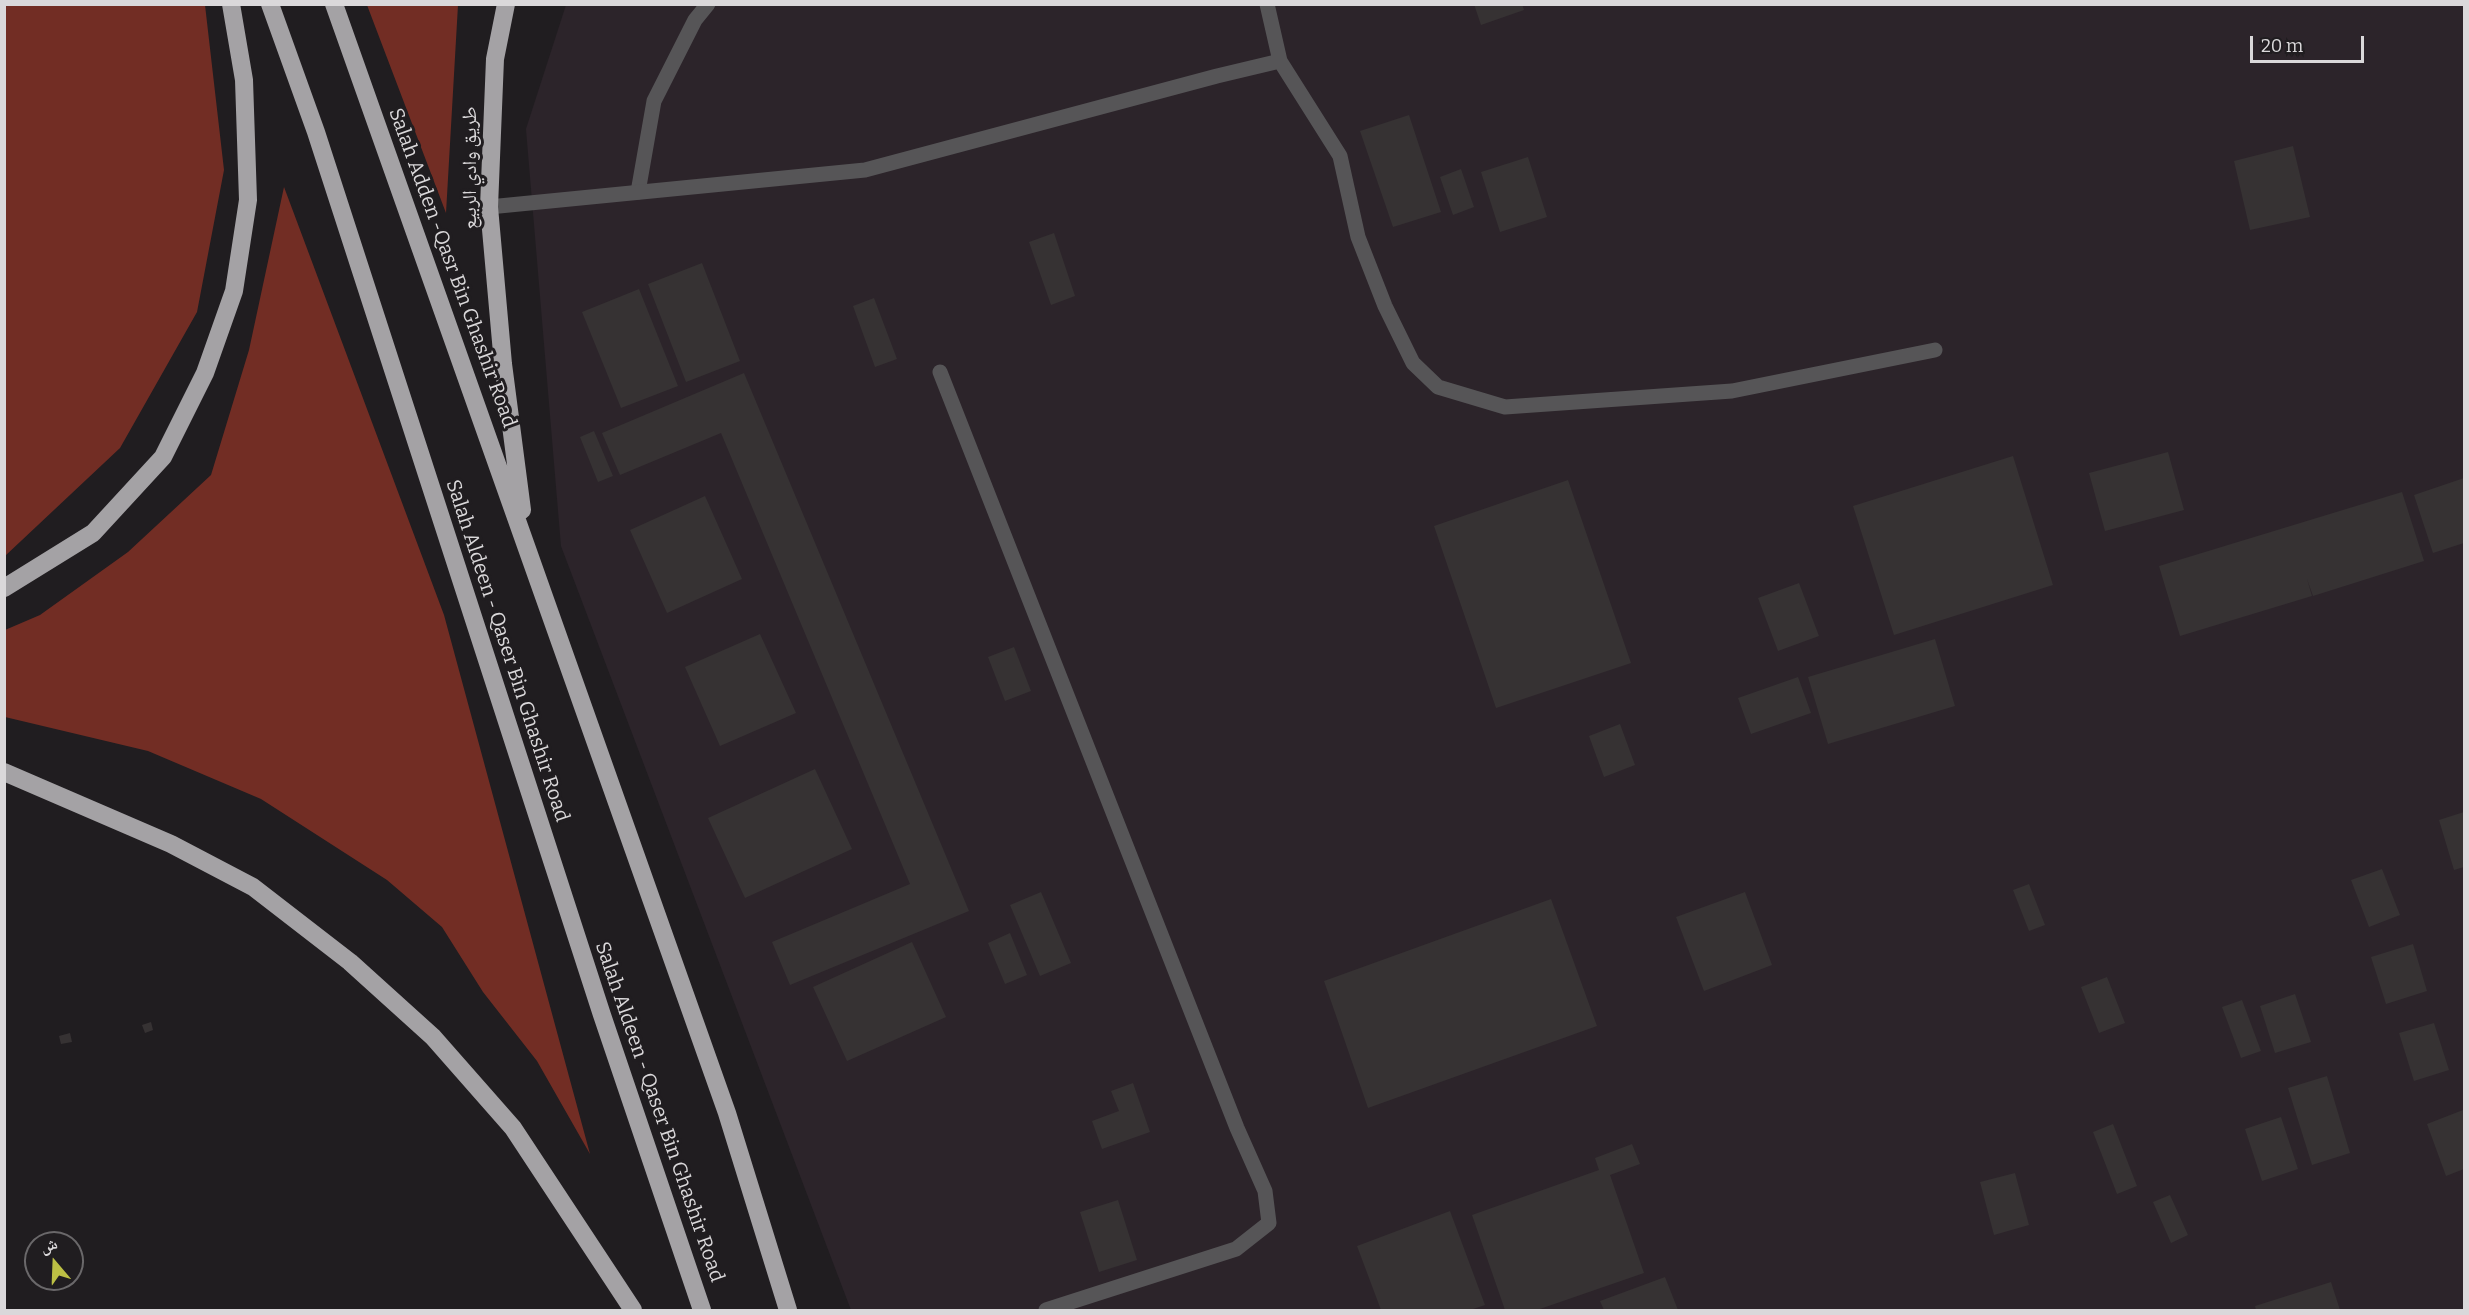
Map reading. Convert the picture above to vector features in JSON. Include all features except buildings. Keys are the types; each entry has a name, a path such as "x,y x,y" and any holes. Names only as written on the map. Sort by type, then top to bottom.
{"highway":[{"path":"4,588 93,533 163,458 205,374 234,291 248,200 244,80 231,4"},
{"name":"Salah Aldeen - Qaser Bin Ghashir Road","path":"270,4 316,132 587,970 702,1311"},
{"name":"Salah Adden -Qasr Bin Ghashir Road","path":"334,4 527,547"},
{"name":"طريق وادي الربيع","path":"506,4 495,59 489,207 503,364 527,547"},
{"path":"527,547 726,1113 788,1311"},
{"path":"4,772 171,844 253,887 350,962 433,1038 513,1128 633,1311"}],"street":[{"path":"638,192 654,101 695,21 708,4"},
{"path":"1267,4 1280,61 1340,156 1358,237 1385,306 1413,363 1438,387 1505,407 1732,391 1935,350"},
{"path":"489,207 865,170 1280,61"},
{"path":"940,372 1232,1117 1265,1191 1269,1223 1236,1249 1046,1311"}],"shaded area":[{"path":"5,4 205,5 224,170 197,312 120,448 5,556"},
{"path":"367,5 458,5 446,213"},
{"path":"566,5 2464,5 2464,1310 851,1310 561,546 526,129"},
{"path":"284,187 444,615 590,1154 537,1061 483,992 442,927 387,880 261,799 148,751 5,717 5,630 40,615 128,552 211,475 249,350"}]}
